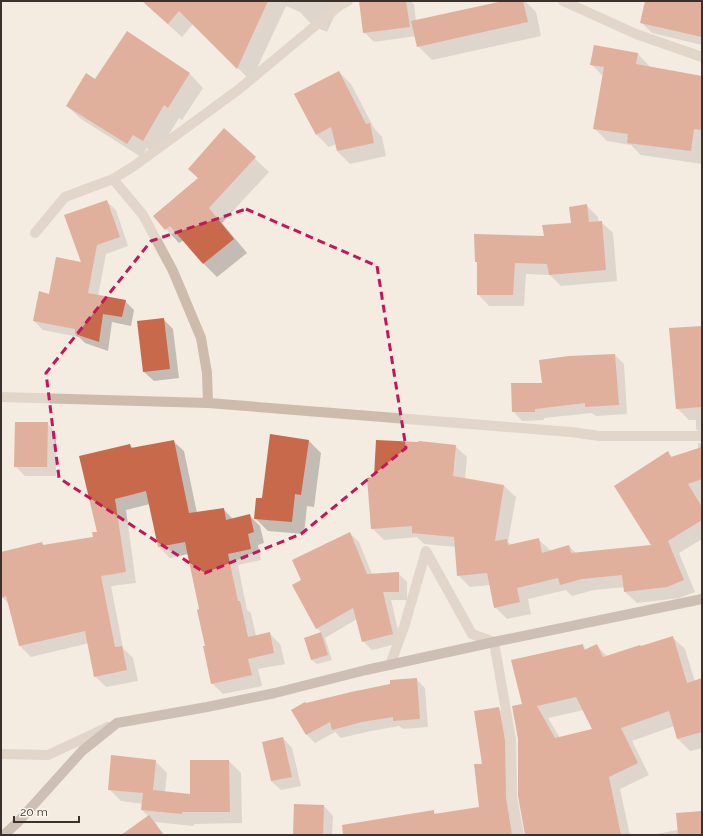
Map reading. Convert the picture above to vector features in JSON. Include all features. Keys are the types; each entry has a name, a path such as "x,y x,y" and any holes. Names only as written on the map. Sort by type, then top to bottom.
{"street":[{"path":"35,233 66,197 113,179 134,166 238,90 339,6 348,1"},
{"path":"563,1 636,34 702,56"},
{"path":"113,179 144,215 173,271 201,338 207,373 208,403"},
{"path":"1,397 208,403 571,432 600,436 702,436"},
{"path":"390,665 404,627 426,551 472,634 494,642"},
{"path":"1,754 48,756 117,723 207,707 494,642 702,599"},
{"path":"494,642 511,739 512,797 519,835"},
{"path":"4,835 18,822 82,751 117,723"}],"highlighted area":[{"path":"246,209 377,266 406,448 301,534 205,573 59,478 46,373 151,241"}],"building":[{"path":"142,1 268,1 237,69 179,11 168,24"},
{"path":"359,1 406,1 410,27 363,33"},
{"path":"503,1 523,1 528,22 417,47 411,21"},
{"path":"645,1 702,1 702,37 640,23"},
{"path":"127,31 190,73 168,108 164,105 143,141 133,135 127,144 66,106 86,73 95,79"},
{"path":"594,45 638,53 636,64 702,76 702,130 694,129 691,151 627,143 628,134 593,129 604,67 590,65"},
{"path":"339,71 366,124 370,123 374,143 337,151 331,127 316,135 294,94"},
{"path":"224,128 256,157 209,208 234,239 203,264 170,226 165,230 153,216 198,178 188,169"},
{"path":"107,200 120,237 97,245 88,293 126,300 122,317 103,314 99,342 75,334 75,329 33,321 39,291 49,294 56,257 81,262 64,215"},
{"path":"587,204 589,222 602,221 606,270 549,275 547,264 515,263 513,295 477,295 477,262 475,262 474,234 544,236 542,225 571,223 569,207"},
{"path":"164,318 170,369 143,372 137,321"},
{"path":"702,326 702,407 676,409 669,328"},
{"path":"615,354 619,405 585,407 585,403 535,409 535,412 512,412 511,383 542,383 539,360 569,356"},
{"path":"15,422 48,422 47,467 14,467"},
{"path":"270,434 309,440 301,495 295,494 292,522 254,519 256,498 262,498"},
{"path":"174,440 189,513 224,508 226,520 250,514 254,532 248,534 251,549 228,554 238,601 240,601 248,637 270,632 274,653 248,659 252,675 211,684 197,610 199,609 185,542 158,547 146,491 115,499 126,572 101,576 115,647 122,646 127,670 94,677 85,631 19,646 6,596 1,598 1,552 42,542 43,545 93,537 92,532 97,532 79,456 130,444 131,448"},
{"path":"376,440 419,441 456,445 453,476 504,485 495,541 507,539 508,545 539,538 542,553 569,545 571,553 651,545 614,486 668,451 671,457 702,447 702,479 688,484 702,507 702,520 668,541 684,580 667,587 624,592 622,575 582,579 560,585 558,578 517,588 520,602 494,608 487,573 457,576 454,537 412,533 412,526 371,529 367,478 374,477"},
{"path":"350,532 367,574 399,572 399,592 383,592 393,634 362,642 353,608 316,629 292,585 301,580 292,560"},
{"path":"321,632 328,655 311,660 304,638"},
{"path":"673,636 687,683 702,678 702,732 677,739 669,711 621,728 638,763 609,777 621,835 525,835 518,796 518,739 512,706 522,704 511,660 583,644 584,650 597,644 603,657 640,645 641,646","holes":["576,697 592,729 555,738 537,706"]},
{"path":"417,678 420,719 393,721 393,717 362,722 332,730 330,722 306,735 291,710 305,702 390,684 390,680"},
{"path":"499,707 505,740 506,798 512,835 343,835 342,825 434,810 434,814 479,807 474,764 482,764 474,711"},
{"path":"283,737 292,777 271,781 262,742"},
{"path":"111,755 156,760 153,790 190,794 190,760 229,760 230,812 182,812 182,814 141,810 143,793 108,790"},
{"path":"294,804 324,805 323,835 293,835"},
{"path":"702,811 702,835 678,835 676,813"},
{"path":"149,815 164,835 121,835"}]}
